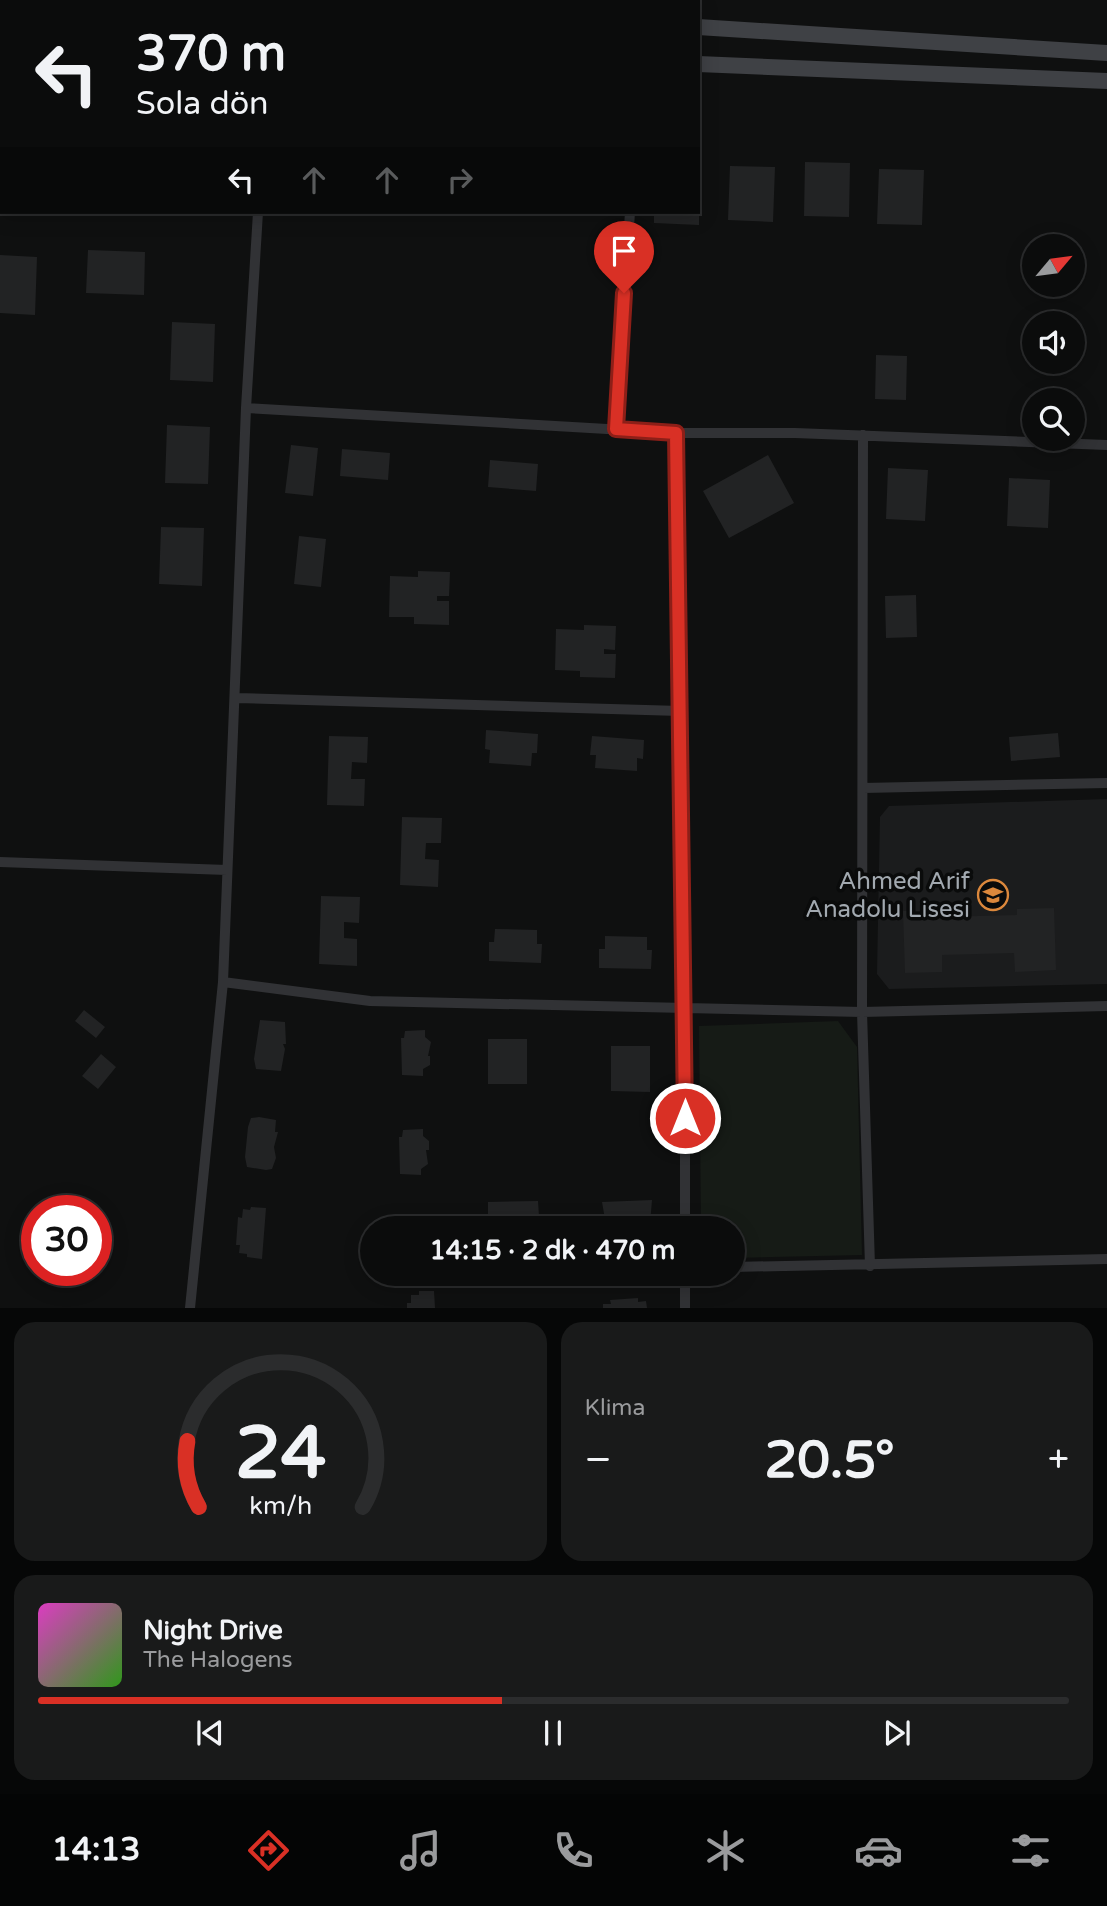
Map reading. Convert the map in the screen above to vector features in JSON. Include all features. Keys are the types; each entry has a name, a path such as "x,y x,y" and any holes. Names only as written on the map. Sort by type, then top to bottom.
{"main road":[{"path":"700,27 1107,53"},
{"path":"700,64 1107,81"}],"street":[{"path":"190,1307 223,982 246,408 258,214"},
{"path":"616,429 630,214"},
{"path":"246,408 676,433 863,435 1107,445"},
{"path":"676,433 685,1008 685,1216"},
{"path":"863,435 862,1013 870,1266"},
{"path":"236,698 680,711"},
{"path":"863,788 1107,783"},
{"path":"0,862 227,870"},
{"path":"223,982 370,1001 862,1013 1107,1006"},
{"path":"745,1267 870,1266 1107,1258"},
{"path":"685,1286 685,1307"}],"shaded area":[{"name":"Ahmed Arif Anadolu Lisesi","path":"1107,799 1107,984 889,989 877,974 880,817 889,806"},
{"path":"838,1021 857,1047 862,1255 745,1258 745,1216 701,1216 699,1026"}],"building":[{"path":"805,162 850,163 849,217 804,216"},
{"path":"730,166 775,167 773,222 728,220"},
{"path":"879,169 924,170 922,225 877,224"},
{"path":"654,214 699,214 699,225 654,223"},
{"path":"88,250 145,252 144,295 86,293"},
{"path":"0,255 37,257 35,315 0,313"},
{"path":"172,322 215,324 213,382 170,380"},
{"path":"876,355 907,356 906,400 875,399"},
{"path":"167,425 210,427 208,484 165,483"},
{"path":"291,445 318,448 313,496 285,493"},
{"path":"342,449 390,453 388,480 340,476"},
{"path":"768,455 794,503 729,538 703,491"},
{"path":"490,460 538,464 536,491 488,487"},
{"path":"888,468 928,470 925,521 886,519"},
{"path":"1009,478 1050,480 1048,528 1007,526"},
{"path":"161,527 204,528 202,586 159,584"},
{"path":"299,536 326,539 321,587 294,584"},
{"path":"418,571 450,572 449,596 437,596 437,601 449,601 449,625 414,624 414,617 389,617 390,576 418,577"},
{"path":"916,595 917,637 886,638 885,596"},
{"path":"584,625 616,626 615,650 604,649 604,654 616,654 615,678 580,677 580,671 555,670 556,629 584,630"},
{"path":"486,730 538,734 537,753 532,753 531,766 489,763 490,750 485,749"},
{"path":"1058,733 1060,757 1011,761 1009,737"},
{"path":"329,736 368,737 367,763 352,762 351,779 365,779 364,806 327,805"},
{"path":"592,736 644,740 643,759 637,758 637,771 595,768 596,755 590,755"},
{"path":"402,817 442,818 441,843 426,843 425,859 439,860 438,887 400,885"},
{"path":"321,896 360,897 359,923 344,922 344,938 357,939 357,966 319,964"},
{"path":"1054,908 1056,970 1015,972 1014,953 942,955 942,972 905,973 903,911 941,910 941,917 1017,915 1017,909"},
{"path":"495,929 537,930 537,944 542,944 541,963 489,961 489,942 494,942"},
{"path":"605,936 647,937 647,950 652,950 651,969 599,968 599,949 605,949"},
{"path":"84,1010 105,1027 96,1038 75,1021"},
{"path":"260,1020 285,1022 286,1044 283,1044 285,1049 281,1071 256,1069 254,1059"},
{"path":"425,1030 425,1037 431,1042 428,1056 430,1065 423,1069 423,1076 402,1075 401,1038 404,1038 405,1031"},
{"path":"488,1039 527,1039 527,1084 488,1084"},
{"path":"611,1046 650,1046 650,1092 611,1091"},
{"path":"101,1054 116,1067 98,1089 82,1076"},
{"path":"251,1118 276,1120 276,1158 272,1169 247,1167 245,1157 248,1127"},
{"path":"423,1129 423,1136 429,1141 429,1150 426,1150 428,1164 421,1169 421,1175 400,1174 399,1137 402,1137 403,1130"},
{"path":"652,1200 651,1216 604,1216 602,1202"},
{"path":"538,1201 539,1216 488,1216 488,1202"},
{"path":"251,1207 266,1208 262,1259 239,1253 240,1245 236,1245 238,1217 242,1218 243,1209 250,1210"},
{"path":"419,1291 434,1291 435,1308 407,1308 407,1303 411,1303 411,1295 419,1295"},
{"path":"638,1298 638,1302 646,1301 647,1308 603,1308 603,1304 611,1304 610,1300"}],"place":[{"name":"Ahmed Arif Anadolu Lisesi","path":"993,895"}],"route":[{"path":"624,293 616,429 676,433 685,1118"}]}
